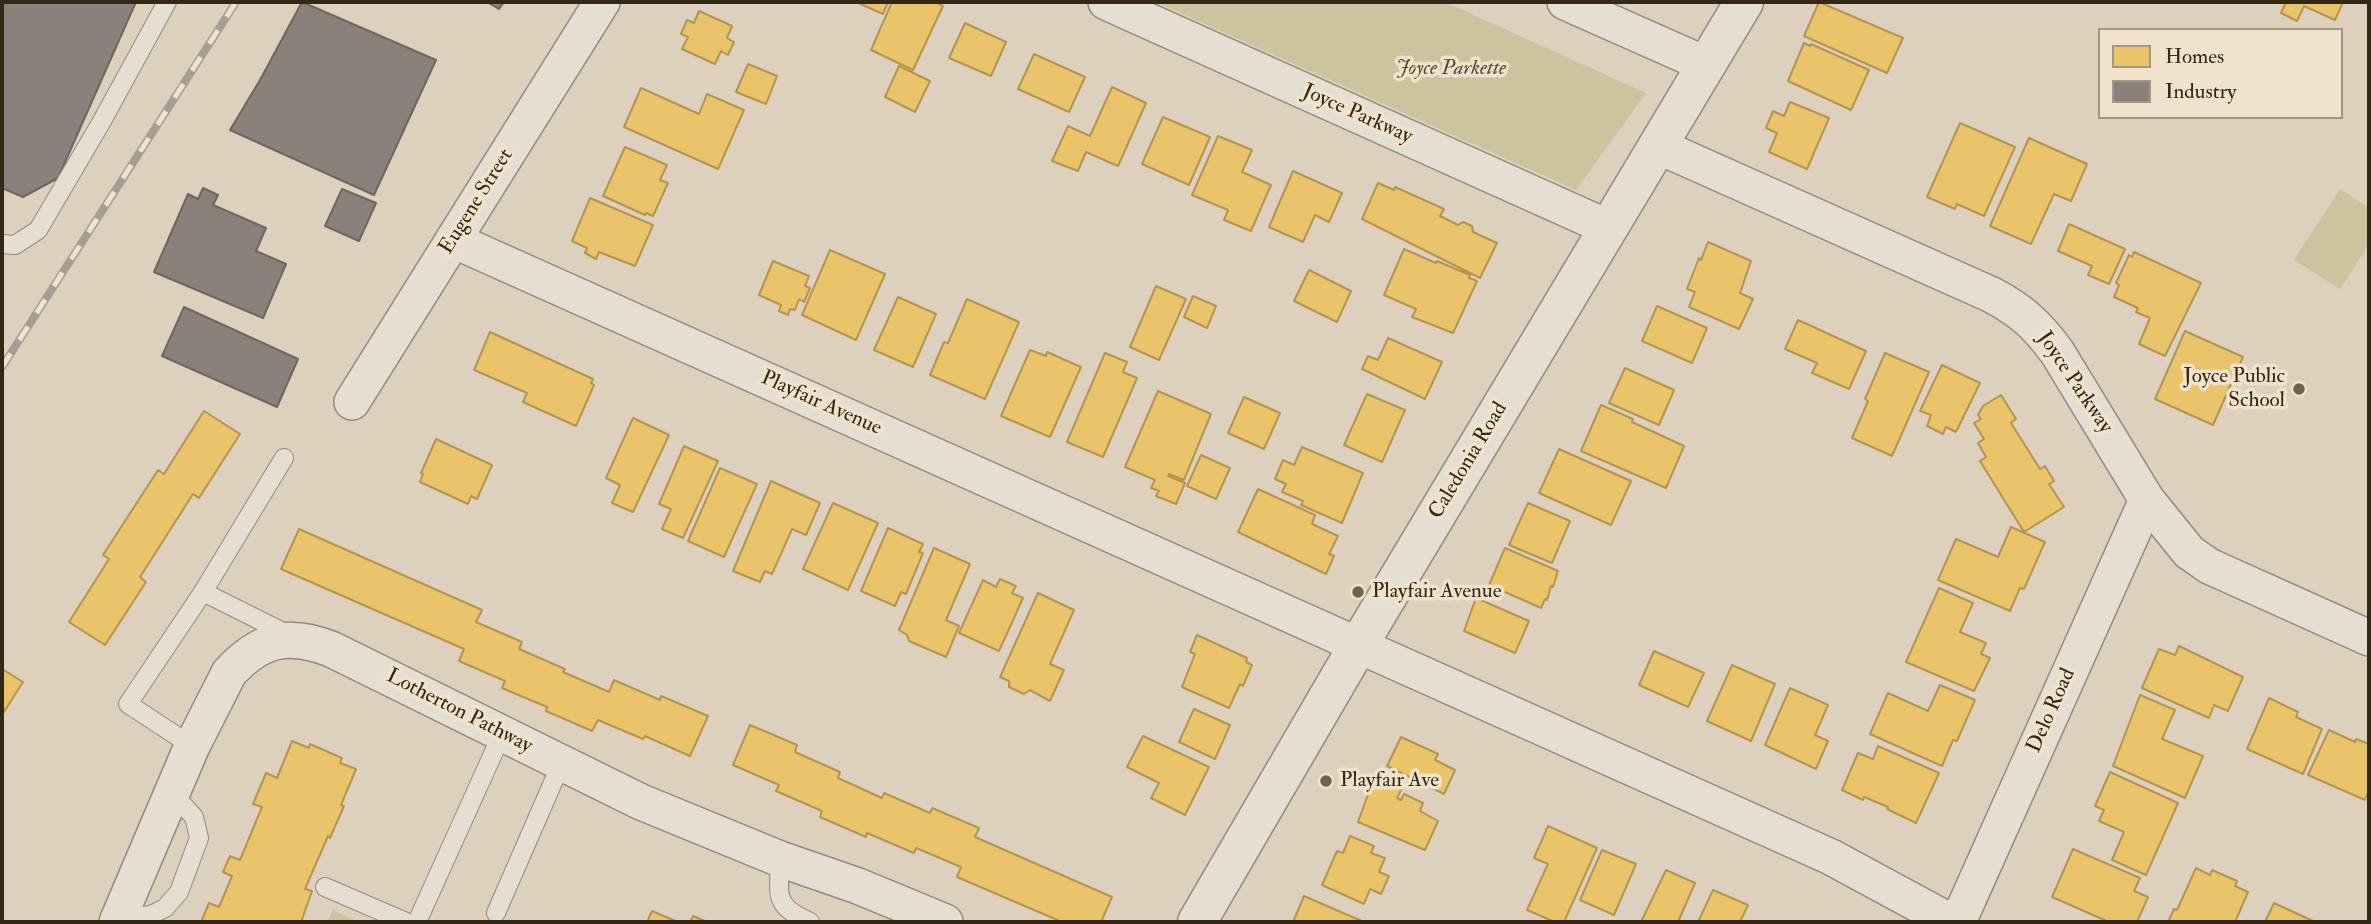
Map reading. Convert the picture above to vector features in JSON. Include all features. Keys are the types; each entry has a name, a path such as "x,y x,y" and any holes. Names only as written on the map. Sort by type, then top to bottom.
{"street":[{"name":"Eugene Street","path":"352,402 602,2"},
{"name":"Joyce Parkway","path":"1106,2 1609,228"},
{"path":"1565,2 1707,65"},
{"name":"Caledonia Road","path":"1197,922 1359,644 1744,2"},
{"name":"Joyce Parkway","path":"1658,146 1992,295 2020,310 2057,352 2147,500 2189,552 2210,566 2369,638"},
{"name":"Playfair Avenue","path":"453,240 1831,857 1951,922"},
{"name":"Delo Road","path":"1958,922 2147,500"},
{"path":"118,921 192,746 229,673 266,644 294,638"},
{"name":"Lotherton Pathway","path":"294,638 331,649 641,802 926,919"}],"lane":[{"path":"2,244 15,245 38,230 167,2"},
{"path":"192,746 128,704 203,592 284,458"},
{"path":"203,592 294,638"},
{"path":"417,922 502,734"},
{"path":"496,913 561,764"},
{"path":"780,859 779,898 790,913 810,922"},
{"path":"326,887 406,922"}],"green space":[{"name":"Joyce Parkette","path":"1156,2 1445,2 1646,93 1576,190"},
{"path":"2340,189 2369,208 2369,244 2340,289 2294,260"},
{"path":"333,910 359,922 327,922"}],"building: Homes":[{"path":"856,2 888,2 883,14"},
{"path":"892,2 935,2 943,6 913,70 871,50"},
{"path":"1819,2 1903,38 1887,73 1804,36"},
{"path":"2286,2 2343,2 2335,20 2304,6 2297,21 2281,13"},
{"path":"699,11 732,26 727,38 734,42 728,55 721,51 715,64 682,49 688,37 681,34 687,20 694,23"},
{"path":"965,23 1006,42 991,76 949,58"},
{"path":"1804,43 1869,70 1851,110 1788,81"},
{"path":"1034,54 1085,77 1069,112 1018,89"},
{"path":"748,64 777,76 766,104 736,92"},
{"path":"899,66 930,81 915,112 885,97"},
{"path":"1112,87 1146,103 1118,166 1086,152 1078,171 1052,161 1068,126 1090,136"},
{"path":"641,88 699,114 707,94 744,110 718,169 624,127"},
{"path":"1790,102 1829,118 1807,169 1769,152 1777,133 1766,128 1773,111 1784,116"},
{"path":"1163,117 1210,137 1189,185 1142,164"},
{"path":"1960,123 2015,147 1984,216 1957,204 1955,209 1927,197"},
{"path":"1218,136 1252,150 1242,172 1271,185 1251,231 1224,220 1228,210 1192,195"},
{"path":"2029,138 2087,164 2071,201 2054,194 2031,244 1990,226"},
{"path":"625,147 667,165 660,180 668,183 653,216 603,196"},
{"path":"1293,171 1342,193 1329,222 1315,215 1303,242 1269,227"},
{"path":"1378,183 1394,190 1395,187 1444,209 1440,216 1458,225 1463,222 1472,226 1473,232 1497,243 1480,278 1362,219"},
{"path":"590,198 653,225 635,266 599,252 596,259 585,253 587,248 572,241"},
{"path":"2069,224 2125,249 2109,284 2088,275 2092,266 2058,251"},
{"path":"1708,242 1751,261 1740,293 1753,299 1739,329 1689,307 1695,292 1687,289"},
{"path":"1404,249 1470,275 1469,278 1477,281 1453,333 1412,317 1416,309 1384,295"},
{"path":"830,250 885,274 856,340 802,315"},
{"path":"2134,252 2201,283 2165,356 2139,344 2150,318 2136,312 2138,308 2114,297 2119,285 2116,283 2129,255 2132,257"},
{"path":"773,261 809,276 805,286 810,288 804,302 799,299 795,310 790,309 788,315 779,311 781,305 759,295"},
{"path":"1309,270 1351,291 1337,322 1294,301"},
{"path":"1156,286 1186,299 1159,360 1130,347"},
{"path":"1193,296 1216,306 1207,328 1184,317"},
{"path":"898,297 936,314 913,367 874,350"},
{"path":"967,299 1019,322 985,399 930,375 944,342 948,343"},
{"path":"1657,306 1707,328 1692,363 1642,341"},
{"path":"1798,320 1866,351 1849,389 1812,373 1817,363 1785,349"},
{"path":"2185,331 2243,357 2213,425 2155,399"},
{"path":"490,332 593,379 591,383 594,385 576,426 523,402 527,393 474,370"},
{"path":"1388,338 1442,362 1425,399 1362,369 1368,356 1378,360"},
{"path":"1030,350 1046,356 1047,352 1081,367 1050,437 1001,416"},
{"path":"1105,353 1127,362 1123,372 1137,378 1103,457 1067,442"},
{"path":"1885,353 1929,372 1892,456 1852,438"},
{"path":"1942,365 1980,383 1956,432 1946,427 1943,434 1927,426 1931,415 1920,411"},
{"path":"1625,368 1674,390 1659,425 1609,403"},
{"path":"1158,391 1211,414 1184,480 1169,474 1168,476 1185,483 1176,504 1156,496 1159,491 1151,488 1155,480 1125,467"},
{"path":"1367,394 1405,410 1382,462 1344,445"},
{"path":"2001,395 2016,419 2011,423 2040,469 2045,466 2054,481 2049,484 2064,507 2024,532 1980,461 1986,457 1978,443 1984,439 1974,423 1981,419 1978,415 1983,406"},
{"path":"1244,397 1280,413 1264,449 1228,433"},
{"path":"1601,405 1684,446 1666,488 1581,451"},
{"path":"204,411 240,434 199,498 193,494 140,577 146,582 105,645 69,622 109,559 103,555 158,470 164,474"},
{"path":"633,418 669,435 633,512 612,503 620,485 606,478"},
{"path":"436,439 492,465 477,499 471,496 468,504 420,482 421,473"},
{"path":"684,446 718,461 683,538 662,529 671,509 659,504"},
{"path":"1302,447 1363,473 1342,523 1301,505 1303,501 1282,492 1286,484 1275,479 1283,460 1294,465"},
{"path":"1559,449 1631,481 1611,525 1539,493"},
{"path":"1201,455 1230,468 1216,499 1187,486"},
{"path":"720,468 757,484 724,557 688,541"},
{"path":"771,481 820,503 806,535 792,529 772,574 765,571 760,582 733,571"},
{"path":"1258,489 1315,515 1312,524 1338,536 1329,554 1334,556 1326,574 1238,532"},
{"path":"833,503 878,523 848,590 803,569"},
{"path":"1528,503 1570,521 1552,563 1509,545"},
{"path":"2011,527 2045,542 2024,589 2020,588 2010,611 1938,580 1956,539 1998,557"},
{"path":"888,528 923,544 919,552 923,553 906,594 901,592 895,606 861,591"},
{"path":"299,529 482,610 476,622 522,642 519,649 565,669 563,672 609,692 614,680 660,700 661,696 708,716 690,756 645,736 643,739 598,720 592,731 546,711 547,707 502,688 505,681 459,661 464,649 281,569"},
{"path":"934,548 970,564 946,620 959,626 946,657 909,641 907,635 899,630"},
{"path":"1505,548 1558,571 1553,587 1551,586 1547,600 1545,599 1541,608 1489,585"},
{"path":"1000,579 1016,586 1012,593 1023,598 999,651 959,633 983,580 996,587"},
{"path":"1939,588 1973,603 1960,632 1986,643 1981,654 1990,658 1974,691 1906,662"},
{"path":"1038,593 1074,610 1050,664 1064,670 1050,701 1030,690 1024,694 1009,687 1009,681 1000,677"},
{"path":"1476,598 1529,621 1515,653 1464,631"},
{"path":"1197,635 1247,658 1246,662 1252,665 1229,708 1182,687 1195,654 1190,652"},
{"path":"2179,646 2243,677 2228,711 2214,705 2209,718 2142,688 2159,649 2175,655"},
{"path":"1654,651 1704,673 1688,707 1639,685"},
{"path":"1732,665 1775,684 1751,741 1707,721"},
{"path":"2,669 23,682 2,715"},
{"path":"1940,685 1975,700 1957,741 1953,740 1942,766 1870,734 1888,693 1928,711"},
{"path":"1790,688 1828,705 1815,735 1828,741 1816,769 1765,745"},
{"path":"2140,695 2175,710 2162,739 2203,756 2185,798 2113,766"},
{"path":"2269,698 2298,712 2296,717 2322,729 2303,774 2247,749"},
{"path":"1194,709 1230,725 1215,759 1179,742"},
{"path":"750,725 797,745 795,752 840,772 838,778 882,798 884,793 930,813 932,808 979,828 975,837 1112,897 1101,922 1062,922 957,877 961,867 916,848 914,853 867,833 866,837 820,817 822,811 776,791 779,785 733,765"},
{"path":"2329,730 2355,742 2356,739 2369,744 2369,790 2365,800 2308,775"},
{"path":"1143,736 1209,767 1185,815 1151,798 1159,783 1127,767"},
{"path":"1401,737 1438,754 1435,760 1455,770 1444,794 1387,766"},
{"path":"292,741 309,748 310,744 342,758 340,763 356,769 341,805 344,806 305,889 312,891 301,922 201,922 209,903 219,907 232,876 223,872 230,856 240,860 262,807 253,804 266,773 277,778"},
{"path":"1878,746 1939,773 1916,823 1887,809 1888,807 1864,797 1863,800 1842,790 1858,753 1873,759"},
{"path":"2110,772 2178,803 2146,875 2112,860 2124,832 2099,821 2104,810 2095,806"},
{"path":"1375,775 1402,788 1397,798 1401,800 1404,794 1423,803 1420,811 1438,821 1425,850 1358,822"},
{"path":"1548,826 1597,848 1564,922 1555,922 1527,910 1548,864 1534,858"},
{"path":"1350,836 1374,846 1371,853 1385,858 1379,872 1389,876 1381,894 1370,889 1364,904 1322,885 1337,851 1343,853"},
{"path":"2073,849 2140,878 2134,891 2148,897 2137,922 2109,922 2052,897"},
{"path":"1602,850 1636,864 1614,915 1580,900"},
{"path":"2196,868 2210,875 2212,870 2237,881 2235,886 2248,892 2235,922 2168,922 2174,909 2177,910"},
{"path":"1666,870 1695,883 1678,922 1641,922"},
{"path":"1713,890 1748,905 1740,922 1698,922"},
{"path":"1304,896 1364,922 1293,922"},
{"path":"2274,903 2313,921 2265,922"},
{"path":"652,911 678,922 647,922"},
{"path":"693,916 707,922 690,922"}],"building: Industry":[{"path":"2,2 136,2 58,178 23,197 2,188"},
{"path":"302,2 436,60 374,195 230,130"},
{"path":"487,2 504,2 499,9"},
{"path":"203,188 218,195 213,205 266,228 256,251 286,264 263,318 154,272 188,194 198,199"},
{"path":"342,189 376,203 359,241 325,226"},
{"path":"184,307 298,359 277,407 162,356"}],"railway":[{"path":"2,367 236,2"}],"place":[{"name":"Joyce Public School","path":"2299,389"},
{"name":"Playfair Avenue","path":"1358,592"},
{"name":"Playfair Ave","path":"1326,781"}]}
